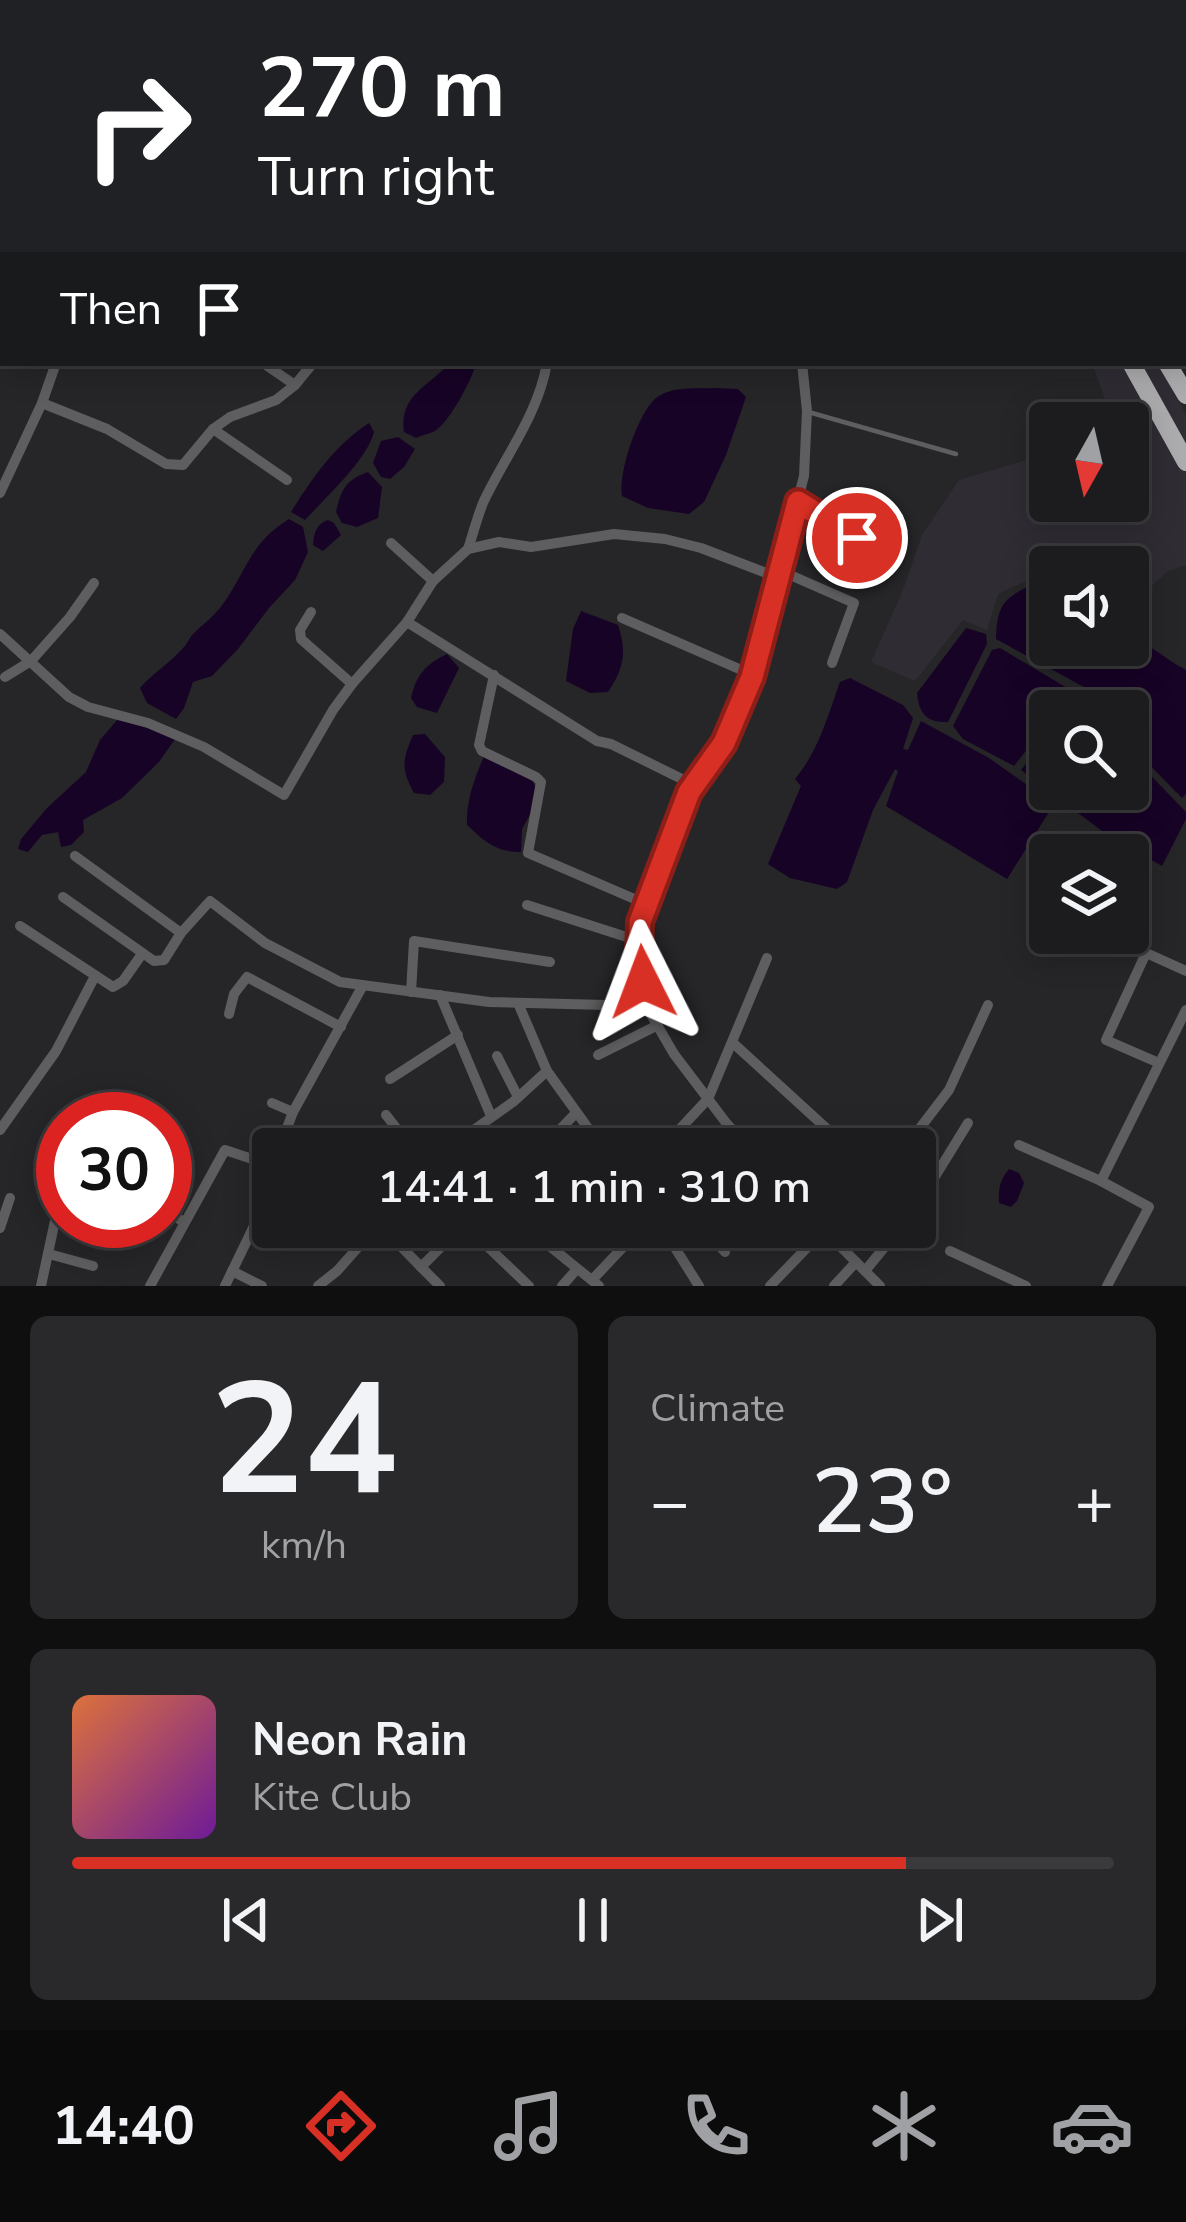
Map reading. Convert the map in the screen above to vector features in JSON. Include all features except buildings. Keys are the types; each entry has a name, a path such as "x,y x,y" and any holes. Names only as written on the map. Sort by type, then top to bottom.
{"highway":[{"path":"1133,366 1186,461"},
{"path":"1169,366 1186,395"}],"street":[{"path":"0,493 43,403 55,366"},
{"path":"267,366 295,385"},
{"path":"43,403 107,429 166,464 183,465 213,429 230,417 276,400 311,366"},
{"path":"0,634 69,698 204,747 284,795 352,684 407,622 434,581 468,549 482,506 532,413 546,366"},
{"path":"732,1128 674,1054 646,1006 640,922 694,785 724,743 753,675 804,476 807,411 802,366"},
{"path":"213,429 287,480"},
{"path":"798,502 857,538"},
{"path":"468,549 499,542 531,547 614,534 701,548 854,603 832,663"},
{"path":"391,543 434,581"},
{"path":"4,677 31,661 94,583"},
{"path":"311,613 298,635 352,684"},
{"path":"622,618 753,675"},
{"path":"407,622 597,741 694,785"},
{"path":"494,675 479,746 541,782 528,853 646,904"},
{"path":"75,856 181,933"},
{"path":"63,897 154,961 164,960 210,901 265,943 340,982 489,1002 646,1006"},
{"path":"527,905 639,941"},
{"path":"20,926 110,986 116,987 142,955"},
{"path":"411,992 414,940 550,962"},
{"path":"1146,954 1106,1040 1159,1063"},
{"path":"1148,954 1186,971"},
{"path":"681,1128 708,1099 767,958"},
{"path":"0,1130 4,1114 56,1051 95,976"},
{"path":"229,1014 238,985 250,977 341,1027"},
{"path":"287,1128 362,987"},
{"path":"440,995 491,1116"},
{"path":"518,1003 547,1071 586,1128"},
{"path":"920,1128 949,1090 988,1005"},
{"path":"1101,1181 1186,1010"},
{"path":"598,1055 658,1025"},
{"path":"391,1079 458,1035"},
{"path":"733,1043 826,1128"},
{"path":"497,1056 518,1096"},
{"path":"475,1128 547,1071"},
{"path":"272,1102 293,1112"},
{"path":"561,1128 575,1114"},
{"path":"386,1115 396,1128"},
{"path":"936,1174 968,1123"},
{"path":"1019,1145 1149,1207 1108,1286"},
{"path":"192,1208 225,1150 252,1159"},
{"path":"0,1228 10,1198"},
{"path":"225,1286 252,1229"},
{"path":"41,1286 51,1248"},
{"path":"150,1286 170,1248"},
{"path":"318,1286 358,1248"},
{"path":"401,1248 440,1286"},
{"path":"422,1268 442,1248"},
{"path":"487,1248 529,1286"},
{"path":"552,1248 596,1283 625,1248"},
{"path":"677,1248 699,1286"},
{"path":"721,1248 725,1252"},
{"path":"770,1286 805,1248"},
{"path":"842,1248 880,1286"},
{"path":"834,1286 880,1248"},
{"path":"950,1251 1026,1286"},
{"path":"50,1254 93,1266"},
{"path":"562,1286 577,1269"},
{"path":"232,1270 262,1286"}],"lane":[{"path":"807,411 956,454"}],"shaded area":[{"path":"447,366 475,366 441,426 416,438 404,432 404,419 417,393"},
{"path":"1093,366 1160,366 1186,416 1186,565 1168,571 1149,589 1149,546 1029,546 1029,580 998,594 987,630 963,620 915,681 871,662 922,535 959,480 1029,459 1029,522 1149,522 1149,402 1106,402"},
{"path":"738,389 746,397 704,502 689,514 648,508 622,496 626,459 649,406 669,392"},
{"path":"369,423 374,432 370,443 344,478 305,520 291,512 325,463"},
{"path":"398,437 415,449 390,479 381,477 373,463 381,441"},
{"path":"368,472 382,487 378,518 357,527 342,523 336,512 343,491 354,478"},
{"path":"289,519 303,527 308,552 295,580 212,676 193,682 176,719 147,703 140,688 217,612 256,549"},
{"path":"328,520 341,535 323,551 313,545 314,537"},
{"path":"1029,586 1029,657 996,639 998,617 1017,592"},
{"path":"581,611 618,625 622,660 608,692 590,693 566,681 573,629"},
{"path":"966,628 986,634 987,644 948,722 934,721 922,711 917,693"},
{"path":"1149,647 1186,670 1186,794 1182,798 1149,764 1149,690 1084,687 1046,666 1149,666"},
{"path":"1000,648 1070,690 1029,690 1029,747 1014,766 963,739 953,726 992,650"},
{"path":"447,654 459,668 437,713 417,707 411,698 419,677"},
{"path":"850,678 903,705 913,718 903,749 908,750 921,721 1029,786 1029,810 1050,810 1035,834 1029,834 1029,844 1007,879 886,806 895,769 873,810 847,882 837,889 790,878 768,864 801,786 795,779 816,745 840,682"},
{"path":"118,719 139,721 175,739 122,798 83,820 84,832 71,845 61,847 58,832 42,835 28,852 18,849 47,808 86,772 100,740"},
{"path":"425,734 445,757 444,782 430,795 414,793 404,764 413,735"},
{"path":"485,754 530,776 536,788 532,811 522,829 521,852 491,845 467,825 470,798"},
{"path":"1149,774 1186,812 1162,866 1149,859 1149,834 1106,834 1074,810 1149,810"},
{"path":"1009,1169 1019,1173 1024,1183 1011,1207 999,1203 1000,1185"}],"route":[{"path":"643,982 640,922 689,792 724,743 752,677 798,502 857,538"}]}
